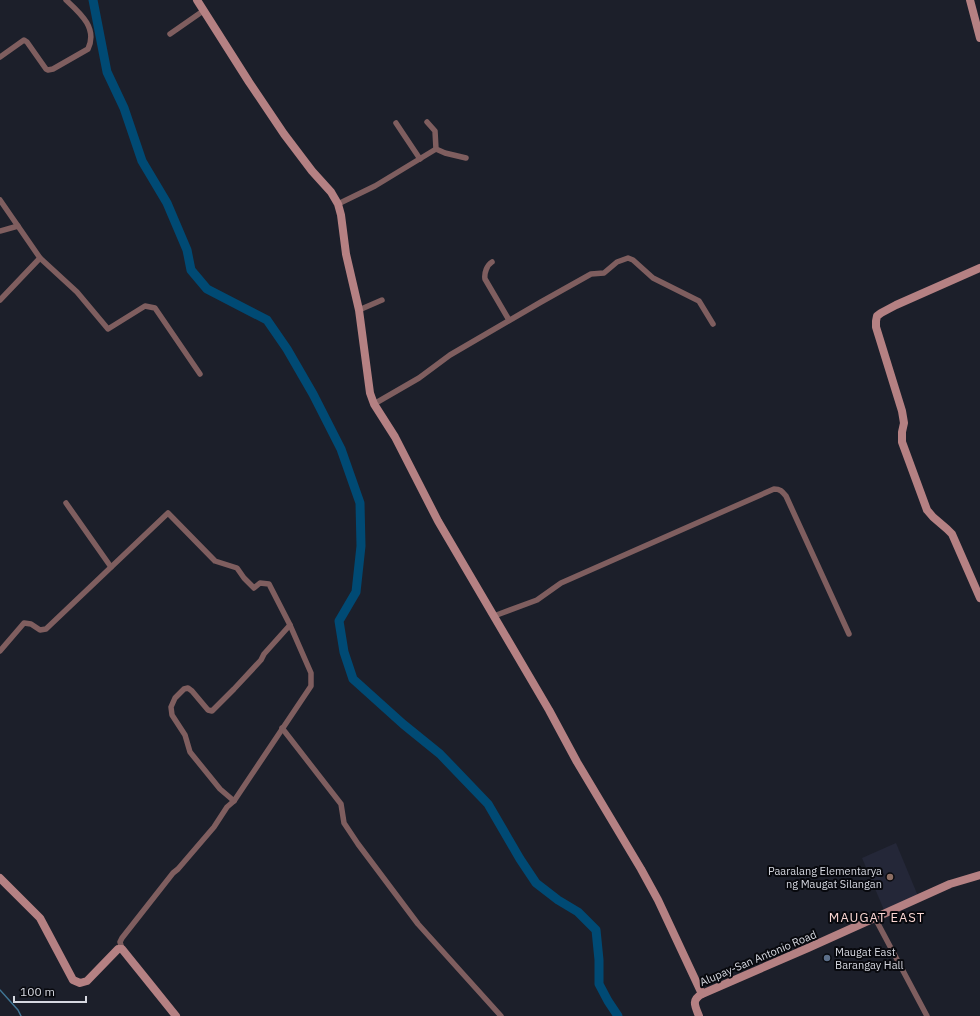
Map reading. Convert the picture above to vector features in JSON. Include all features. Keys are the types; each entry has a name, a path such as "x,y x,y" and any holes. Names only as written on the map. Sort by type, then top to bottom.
{"main road":[{"path":"197,0 284,134 338,204 341,215 346,254 359,310 370,393 374,404 396,437 438,521 549,710 577,762 641,869 658,900 702,994"},
{"path":"970,0 980,38"},
{"path":"980,268 896,305 878,316 876,320 876,327 902,411 904,423 902,442 912,472 930,514 952,534 980,598"},
{"name":"Alupay-San Antonio Road","path":"699,1016 695,1000 696,997 950,884 980,875"},
{"path":"0,878 40,918 73,980 80,983 87,982 118,949 122,949 176,1016"}],"street":[{"path":"0,57 24,40 48,70 53,69 88,49 91,43 89,28 84,17 66,0"},
{"path":"170,34 203,11"},
{"path":"427,122 435,131 436,149"},
{"path":"396,123 420,159"},
{"path":"338,204 375,186 436,149"},
{"path":"436,149 466,158"},
{"path":"0,200 40,258 76,292 108,329 145,306 156,308 200,374"},
{"path":"0,231 18,226"},
{"path":"0,300 40,258"},
{"path":"374,404 419,378 450,355 509,320 591,274 604,273 617,262 628,258 633,260 653,278 699,301 713,324"},
{"path":"492,262 484,274 485,279 509,320"},
{"path":"359,310 382,300"},
{"path":"494,616 536,600 561,584 774,489 778,489 781,490 786,496 849,634"},
{"path":"66,503 111,567"},
{"path":"0,651 24,623 32,624 40,630 46,629 168,513 215,561 237,568 254,588 260,583 269,584 290,625 311,673 311,686 282,728 269,750 214,827 173,873 122,938 120,942 122,949"},
{"path":"234,801 220,789 190,752 185,735 172,715 171,707 175,698 184,689 188,688 208,710 212,710 245,678 290,625"},
{"path":"282,728 341,804 344,823 418,924 501,1016"},
{"path":"875,918 927,1016"}],"shaded area":[{"name":"Paaralang Elementarya ng Maugat Silangan","path":"896,843 918,896 884,910 862,858"}],"waterway":[{"path":"93,0 107,72 124,108 142,161 167,203 187,250 191,270 207,289 267,320 287,349 313,394 341,449 360,503 361,546 356,592 339,621 344,652 353,679 403,724 440,754 488,804 520,859 536,883 558,900 578,912 596,930 599,960 599,984 618,1016"},
{"path":"0,990 18,1010 21,1016"}],"place":[{"name":"Paaralang Elementarya ng Maugat Silangan","path":"890,877"},
{"name":"Maugat East Barangay Hall","path":"827,958"}],"district":[{"name":"MAUGAT EAST","path":"877,917"}]}
